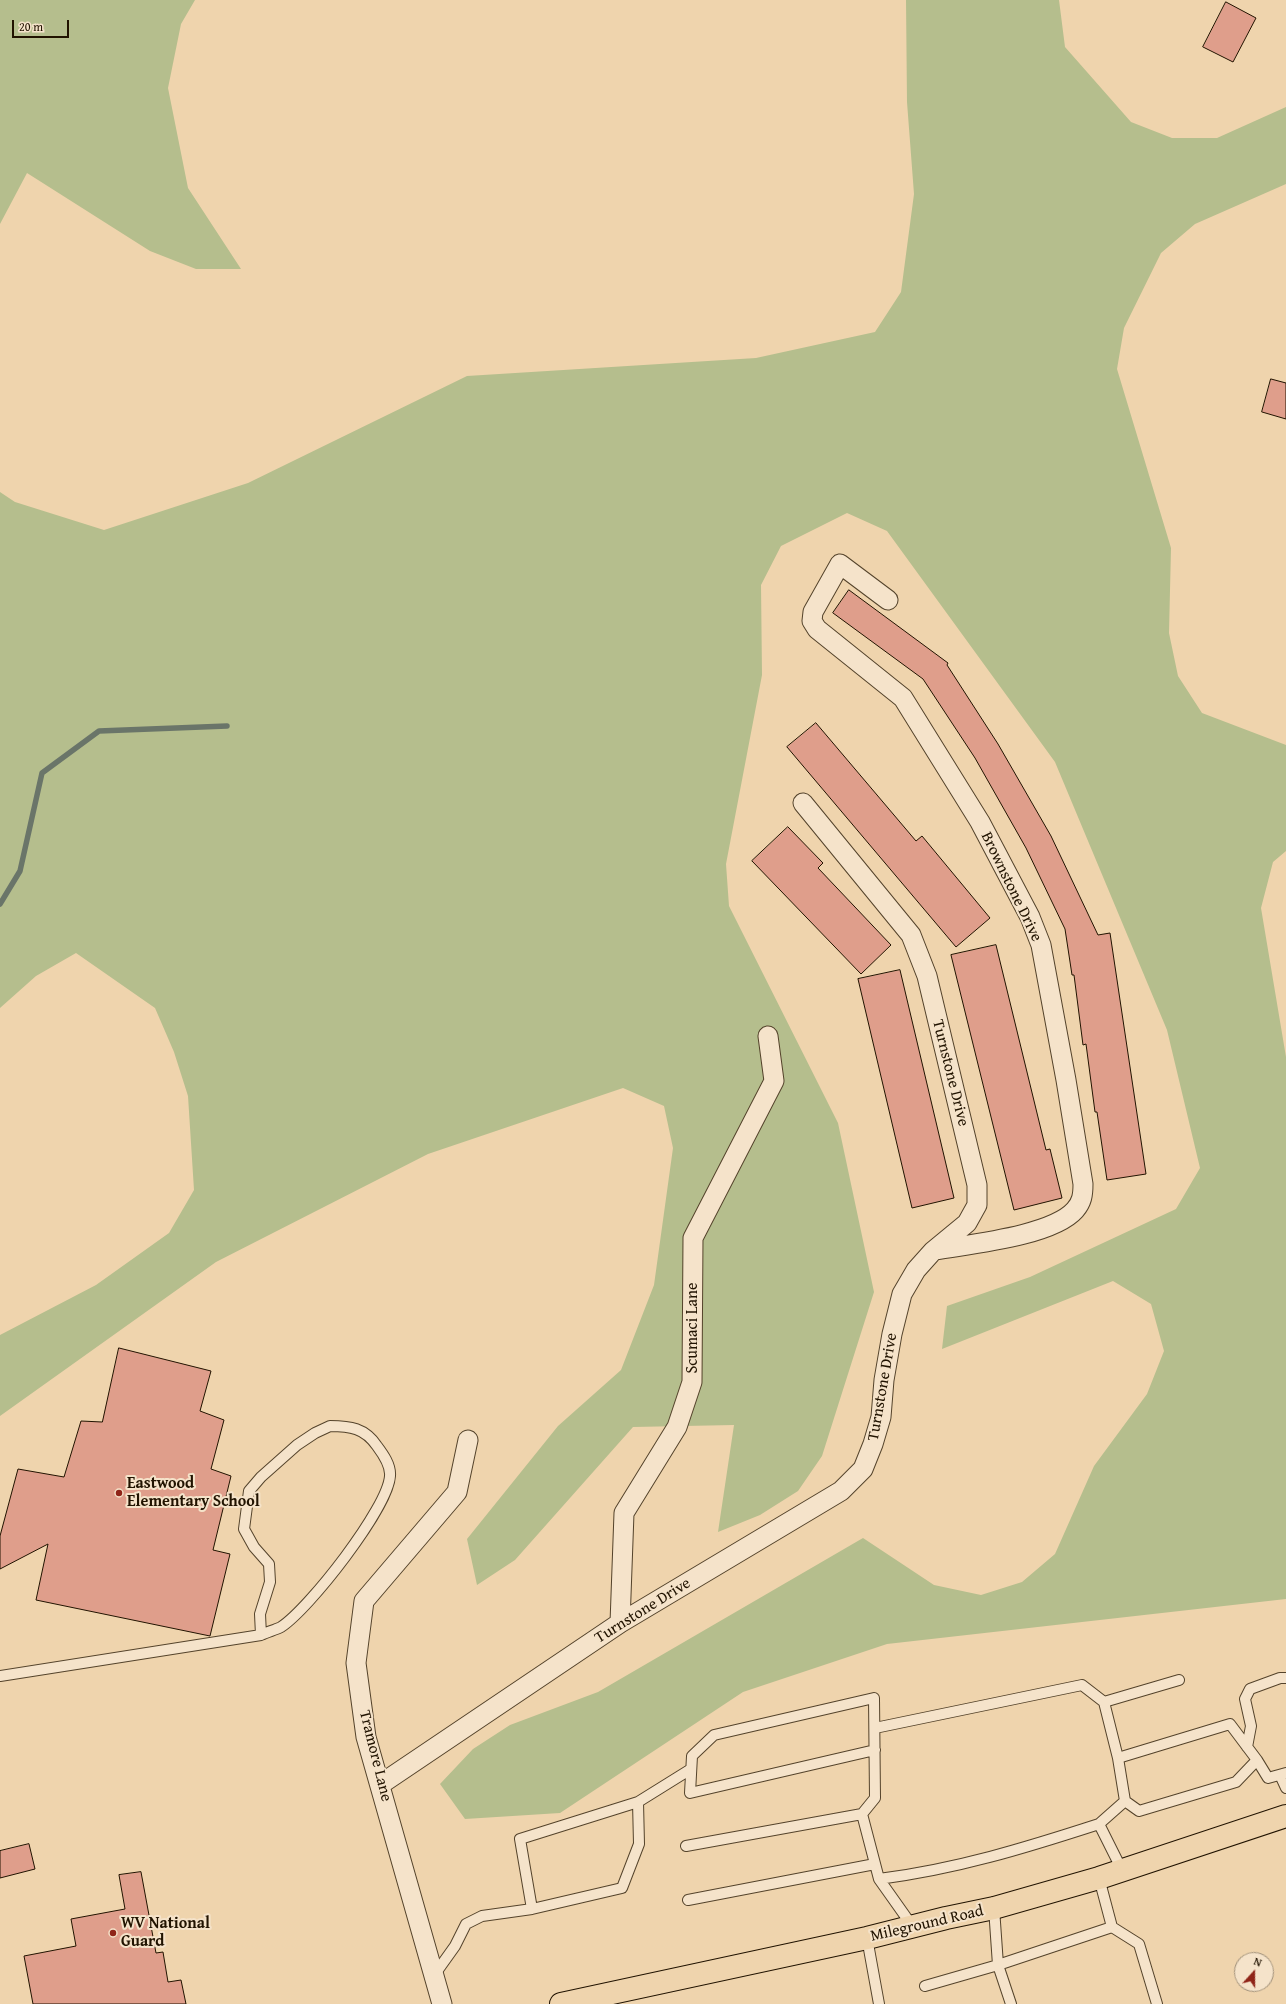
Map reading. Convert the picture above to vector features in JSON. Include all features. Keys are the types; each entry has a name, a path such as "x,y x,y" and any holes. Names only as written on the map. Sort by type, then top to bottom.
{"main road":[{"name":"Mileground Road","path":"560,2004 867,1938 946,1918 994,1908 1099,1878 1286,1816"}],"street":[{"name":"Brownstone Drive","path":"888,600 840,564 813,612 812,621 817,629 903,698 980,822 1030,917 1041,945 1066,1080 1083,1184 1083,1198 1074,1211 1057,1222 1030,1232 933,1251"},
{"name":"Turnstone Drive","path":"381,1784 620,1623 841,1491 863,1469 873,1444 881,1417 884,1380 902,1294 916,1270 933,1251 967,1223 977,1205 977,1185 926,976 911,935 803,803"},
{"name":"Scumaci Lane","path":"620,1623 624,1513 677,1427 692,1382 694,1238 774,1082 768,1036"},
{"name":"Tramore Lane","path":"442,2004 435,1974 381,1784 366,1737 356,1663 364,1601 457,1492 468,1440"}],"lane":[{"path":"0,1676 261,1635 281,1627 324,1585 380,1504 390,1483 391,1474 386,1458 374,1441 363,1431 348,1426 330,1426 314,1433 298,1444 261,1477 249,1491 244,1528 254,1547 269,1564 270,1582 260,1614 261,1635"},
{"path":"1247,1747 1251,1726 1245,1699 1250,1689 1280,1678 1286,1678"},
{"path":"1104,1702 1178,1680"},
{"path":"875,1728 1082,1685 1104,1702 1118,1758 1125,1801 1139,1811 1236,1782 1257,1760"},
{"path":"686,1846 862,1814 875,1798 875,1750 875,1728 874,1698 714,1735 692,1756 690,1793 875,1750"},
{"path":"1118,1758 1230,1724 1257,1760 1268,1778 1283,1774 1286,1788"},
{"path":"532,1909 520,1839 638,1802 691,1769"},
{"path":"879,1879 923,1874 1001,1856 1099,1824 1125,1801"},
{"path":"435,1974 456,1946 466,1924 482,1916 532,1909 622,1888 639,1844 638,1802"},
{"path":"862,1814 879,1879 913,1927"},
{"path":"1099,1824 1122,1870"},
{"path":"688,1900 875,1864"},
{"path":"1099,1878 1112,1927 1139,1944 1157,2004"},
{"path":"994,1908 998,1965 1010,2004"},
{"path":"926,1986 998,1965 1112,1927"},
{"path":"867,1938 879,2004"}],"green space":[{"path":"0,0 195,0 181,24 168,88 188,188 241,269 196,269 150,251 27,173 0,224"},
{"path":"906,0 1059,0 1065,47 1131,122 1172,138 1217,138 1286,107 1286,184 1195,224 1161,253 1124,328 1117,369 1171,548 1169,633 1178,676 1202,713 1286,745 1286,851 1273,862 1261,908 1286,1057 1286,1599 887,1644 743,1692 560,1813 465,1819 440,1784 473,1749 510,1725 598,1692 863,1538 934,1585 981,1595 1022,1582 1055,1554 1094,1466 1147,1394 1164,1351 1151,1304 1113,1281 942,1349 947,1306 1030,1277 1176,1209 1200,1168 1167,1030 1055,762 887,531 847,513 781,546 761,585 762,675 726,864 729,906 838,1123 874,1292 822,1456 798,1491 760,1515 718,1532 734,1425 633,1427 515,1560 477,1585 467,1539 558,1426 621,1370 654,1285 673,1148 664,1106 623,1088 428,1154 216,1262 0,1416 0,1335 96,1285 169,1233 194,1190 188,1096 174,1052 155,1008 76,953 36,976 0,1008 0,492 15,502 104,530 248,483 467,376 756,358 875,332 901,292 914,194 907,102"}],"building":[{"path":"1226,2 1256,18 1233,62 1203,47"},
{"path":"1271,379 1286,383 1286,419 1262,412"},
{"path":"849,590 948,663 947,665 998,744 1051,836 1098,935 1110,933 1146,1174 1107,1180 1097,1112 1095,1112 1086,1044 1083,1045 1074,975 1072,975 1065,929 1026,848 975,758 923,679 833,613"},
{"path":"816,723 916,841 922,836 990,918 956,947 787,747"},
{"path":"788,827 823,863 818,868 891,945 861,974 752,861"},
{"path":"996,945 1046,1150 1050,1149 1062,1198 1014,1210 951,955"},
{"path":"900,970 954,1198 912,1208 858,979"},
{"name":"Eastwood Elementary School","path":"119,1348 211,1371 200,1411 224,1420 211,1469 231,1476 213,1550 230,1554 210,1636 36,1600 48,1544 0,1569 0,1536 18,1469 64,1477 81,1421 102,1422"},
{"path":"29,1844 35,1869 0,1878 0,1851"},
{"name":"WV National Guard","path":"141,1872 156,1953 163,1952 168,1982 181,1980 186,2004 33,2004 24,1956 76,1946 71,1919 125,1909 119,1875"}],"waterway":[{"path":"0,904 20,871 42,773 99,731 227,726"}],"place":[{"name":"Eastwood Elementary School","path":"119,1493"},
{"name":"WV National Guard","path":"113,1933"}]}
